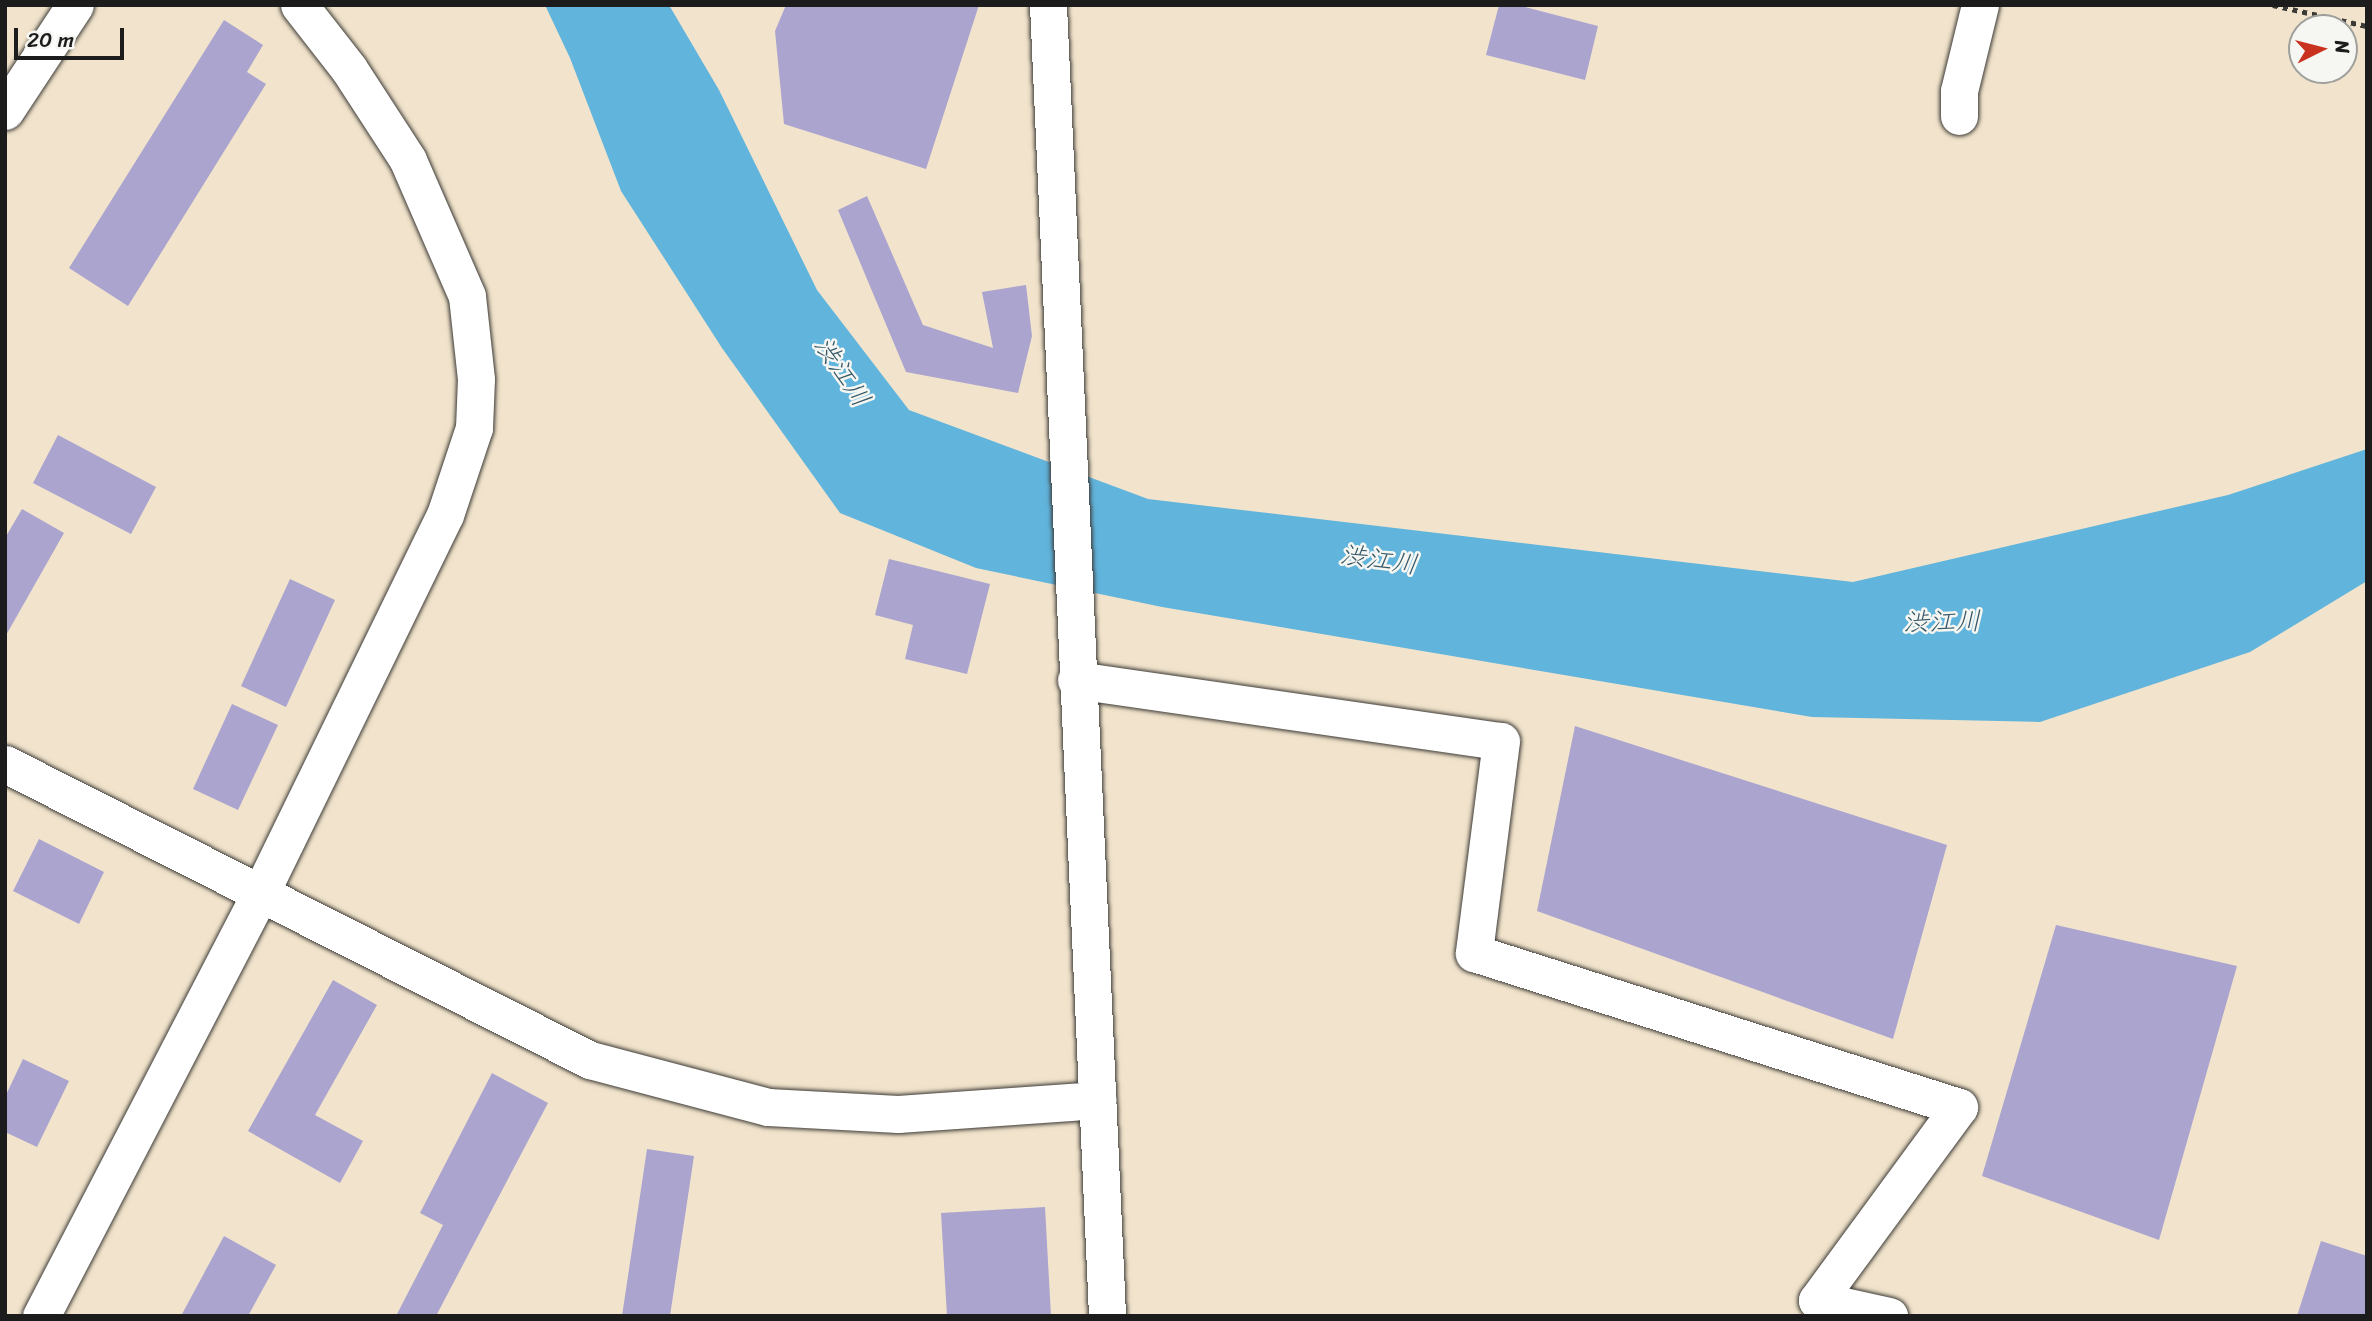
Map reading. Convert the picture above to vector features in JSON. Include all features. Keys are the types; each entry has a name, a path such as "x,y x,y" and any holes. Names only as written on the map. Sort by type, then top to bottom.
{"street":[{"path":"5,111 75,5"},
{"path":"41,1316 259,896 445,515 474,428 476,379 467,296 408,160 349,69 299,5"},
{"path":"1048,5 1073,620 1107,1316"},
{"path":"1959,116 1959,91 1980,5"},
{"path":"1076,680 1502,741 1474,953 1959,1107 1817,1300 1889,1316"},
{"path":"5,764 259,896 590,1060 768,1107 898,1114 1098,1100"}],"path":[{"path":"2273,5 2367,26"}],"water":[{"name":"渋江川","path":"545,5 669,5 719,90 817,290 909,410 1148,499 1853,582 2228,495 2367,449 2367,581 2250,652 2040,722 1812,717 1162,607 976,568 840,513 722,348 621,191 570,58"}],"building":[{"path":"786,5 979,5 926,169 784,124 775,31"},
{"path":"1499,5 1517,5 1598,26 1585,80 1486,55"},
{"path":"224,20 263,45 247,72 266,84 128,306 69,268"},
{"path":"867,196 923,325 993,348 982,292 1026,285 1032,336 1018,393 906,372 838,210"},
{"path":"58,435 156,487 131,534 33,483"},
{"path":"22,509 64,533 5,637 5,538"},
{"path":"889,559 990,584 967,674 905,659 913,625 875,615"},
{"path":"290,579 335,600 286,707 241,686"},
{"path":"232,704 278,725 238,810 193,789"},
{"path":"1575,726 1947,845 1893,1039 1537,911"},
{"path":"39,839 104,872 79,924 13,891"},
{"path":"2056,925 2237,966 2159,1240 1982,1176"},
{"path":"333,980 377,1005 315,1115 363,1141 340,1183 248,1131"},
{"path":"23,1059 69,1081 37,1147 5,1132 5,1097"},
{"path":"492,1073 548,1103 436,1316 396,1316 443,1225 420,1213"},
{"path":"647,1149 694,1156 670,1316 622,1316"},
{"path":"1045,1207 1051,1316 947,1316 941,1213"},
{"path":"224,1236 276,1265 248,1316 181,1316"},
{"path":"2321,1241 2367,1256 2367,1316 2297,1316"}]}
